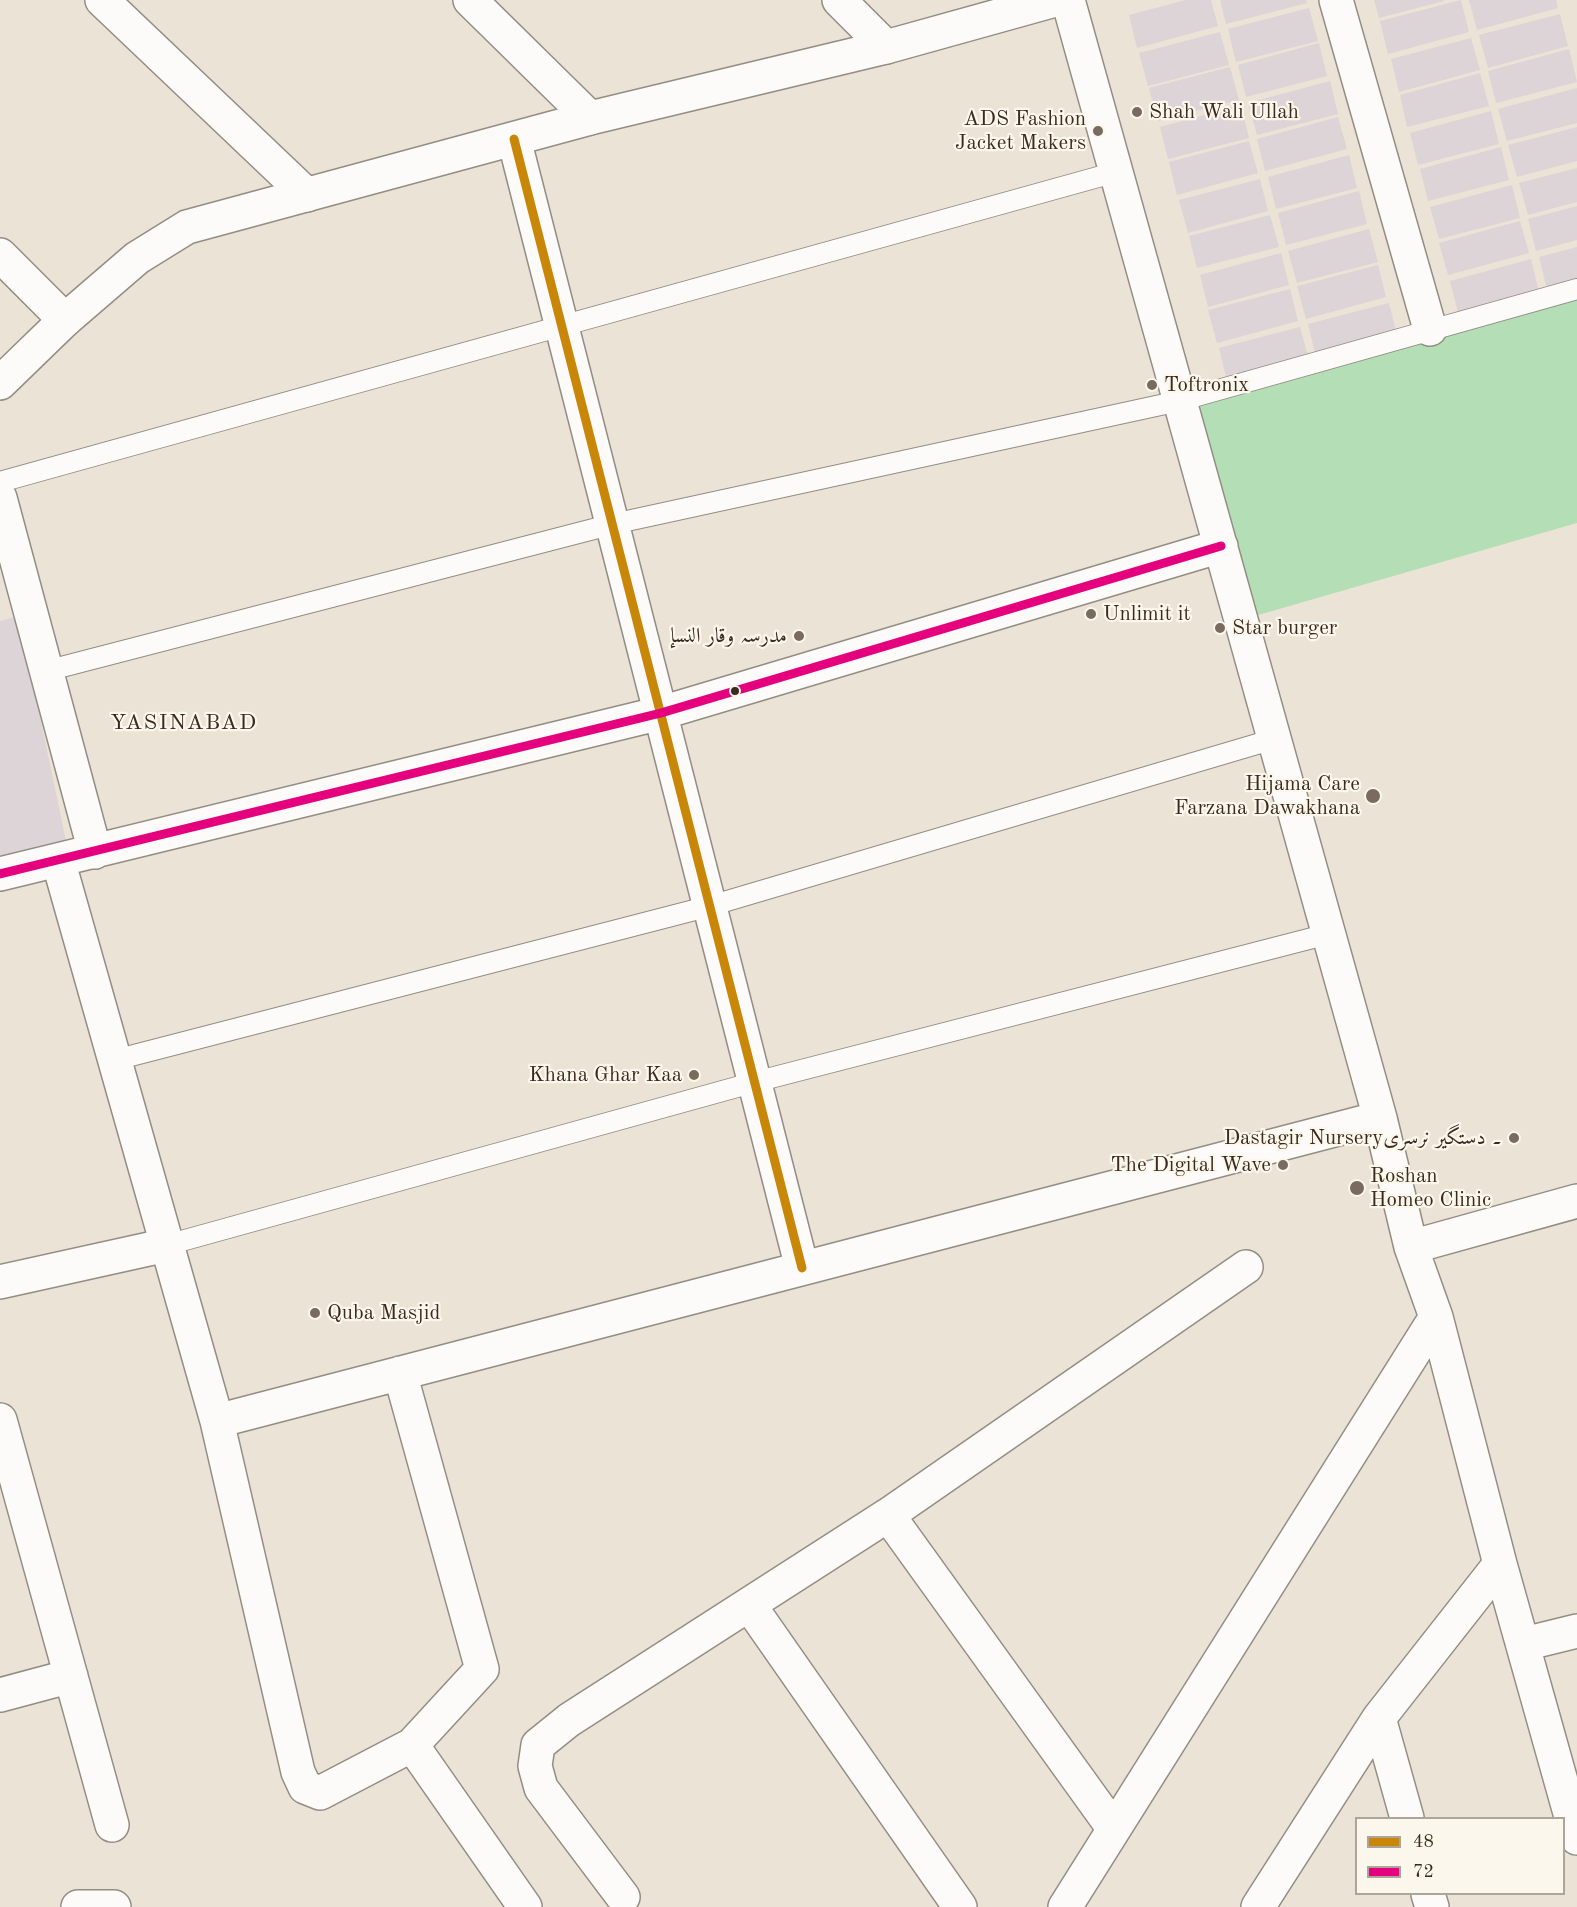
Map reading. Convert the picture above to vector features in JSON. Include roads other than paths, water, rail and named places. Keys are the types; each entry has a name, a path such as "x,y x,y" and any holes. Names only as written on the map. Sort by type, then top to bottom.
{"street":[{"path":"102,0 307,195"},
{"path":"470,0 591,118"},
{"path":"839,0 886,47"},
{"path":"869,0 886,47"},
{"path":"0,383 64,320 137,258 187,227 591,118 886,47 1016,5 1055,0"},
{"path":"1068,0 1380,1118 1411,1247 1436,1317 1500,1564 1577,1838"},
{"path":"1336,0 1430,330"},
{"path":"514,139 802,1268"},
{"path":"0,255 64,320"},
{"path":"0,498 95,852"},
{"path":"0,874 661,713 1221,546"},
{"path":"58,860 217,1421 295,1761 305,1787 320,1793 412,1745 482,1669 400,1373"},
{"path":"217,1421 1380,1118"},
{"path":"1411,1247 1577,1201"},
{"path":"0,1282 167,1245"},
{"path":"623,1897 541,1788 535,1766 538,1745 569,1720 750,1606 888,1515 1246,1267"},
{"path":"1065,1907 1436,1317"},
{"path":"0,1420 8,1482 71,1676 112,1825"},
{"path":"888,1515 1114,1829"},
{"path":"1258,1907 1378,1718 1500,1564"},
{"path":"750,1606 960,1907"},
{"path":"1524,1644 1577,1631"},
{"path":"0,1695 71,1676"},
{"path":"1378,1718 1407,1817"},
{"path":"412,1745 522,1906"},
{"path":"78,1907 114,1907"}],"lane":[{"path":"0,482 1116,172"},
{"path":"46,671 613,524 1179,401 1577,289"},
{"path":"115,1060 710,906 1274,739"},
{"path":"167,1245 755,1082 1328,934"}],"place":[{"name":"Shah Wali Ullah","path":"1137,112"},
{"name":"ADS Fashion Jacket Makers","path":"1098,131"},
{"name":"Toftronix","path":"1152,385"},
{"name":"Unlimit it","path":"1091,614"},
{"name":"Star burger","path":"1220,628"},
{"name":"مدرسہ وقار النسإ","path":"799,636"},
{"name":"Hijama Care Farzana Dawakhana","path":"1373,796"},
{"name":"Khana Ghar Kaa","path":"694,1075"},
{"name":"Dastagir Nursery۔ دستگیر نرسری","path":"1514,1138"},
{"name":"The Digital Wave","path":"1283,1165"},
{"name":"Roshan Homeo Clinic","path":"1357,1188"},
{"name":"Quba Masjid","path":"315,1313"}],"district":[{"name":"YASINABAD","path":"184,723"}]}
